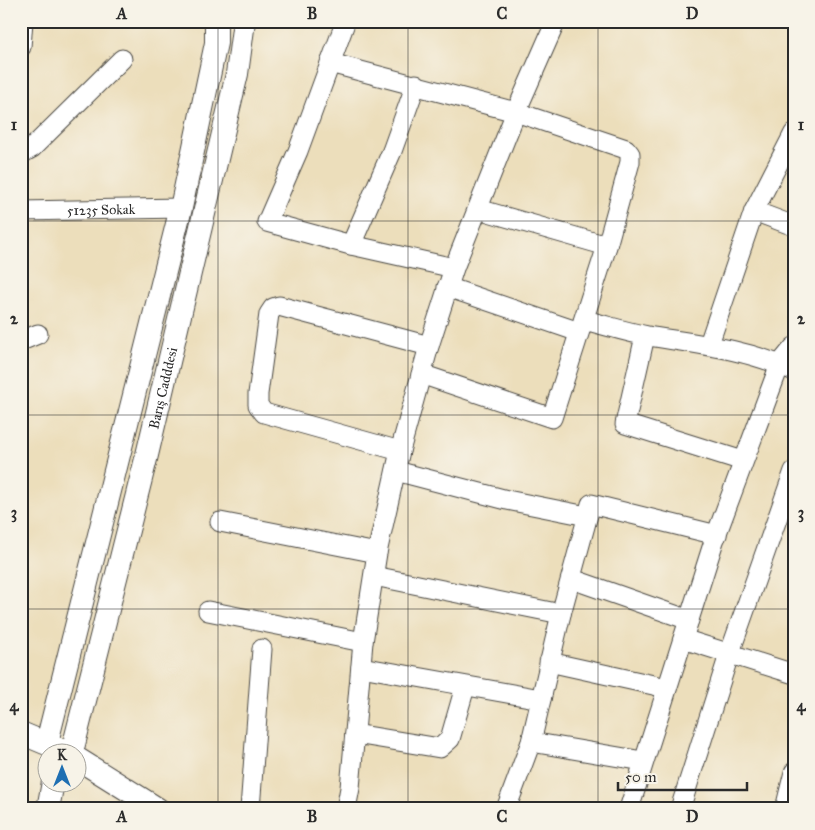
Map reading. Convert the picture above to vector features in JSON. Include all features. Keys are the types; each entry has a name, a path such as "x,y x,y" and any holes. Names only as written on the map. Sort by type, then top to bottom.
{"main road":[{"name":"Barış Cadddesi","path":"65,742 216,43 216,21"},
{"name":"Barış Cadddesi","path":"66,742 147,455 237,74 244,21"},
{"path":"21,733 42,742"},
{"path":"88,766 158,809"},
{"path":"48,809 51,792"}],"street":[{"path":"346,809 363,642 377,553 400,451 447,287 516,112 556,21"},
{"path":"21,47 26,22"},
{"path":"345,23 298,151 267,222 351,245 454,268"},
{"path":"21,154 32,148 122,59"},
{"path":"330,63 416,84 516,112 628,152 630,162 607,246 552,418 422,374"},
{"path":"351,245 392,151 416,84"},
{"path":"709,344 754,211 794,132"},
{"name":"51235 Sokak","path":"21,211 181,208"},
{"path":"478,209 607,246"},
{"path":"754,211 794,226"},
{"path":"447,287 581,326 709,344 787,367"},
{"path":"400,451 264,413 260,409 258,394 269,314 273,308 279,306 429,346"},
{"path":"645,336 624,424 743,461"},
{"path":"629,809 716,535 743,461 787,367 794,346"},
{"path":"396,471 507,500 587,516"},
{"path":"680,809 730,654 791,483"},
{"path":"506,809 531,742 560,614 572,579 591,504 716,535"},
{"path":"220,522 377,553"},
{"path":"374,576 560,614"},
{"path":"572,579 689,620"},
{"path":"208,611 363,642"},
{"path":"683,639 794,674"},
{"path":"250,809 262,649"},
{"path":"549,662 667,688"},
{"path":"361,667 541,699"},
{"path":"355,734 440,748 450,739 465,687"},
{"path":"531,742 644,761"},
{"path":"784,809 794,772"}]}
